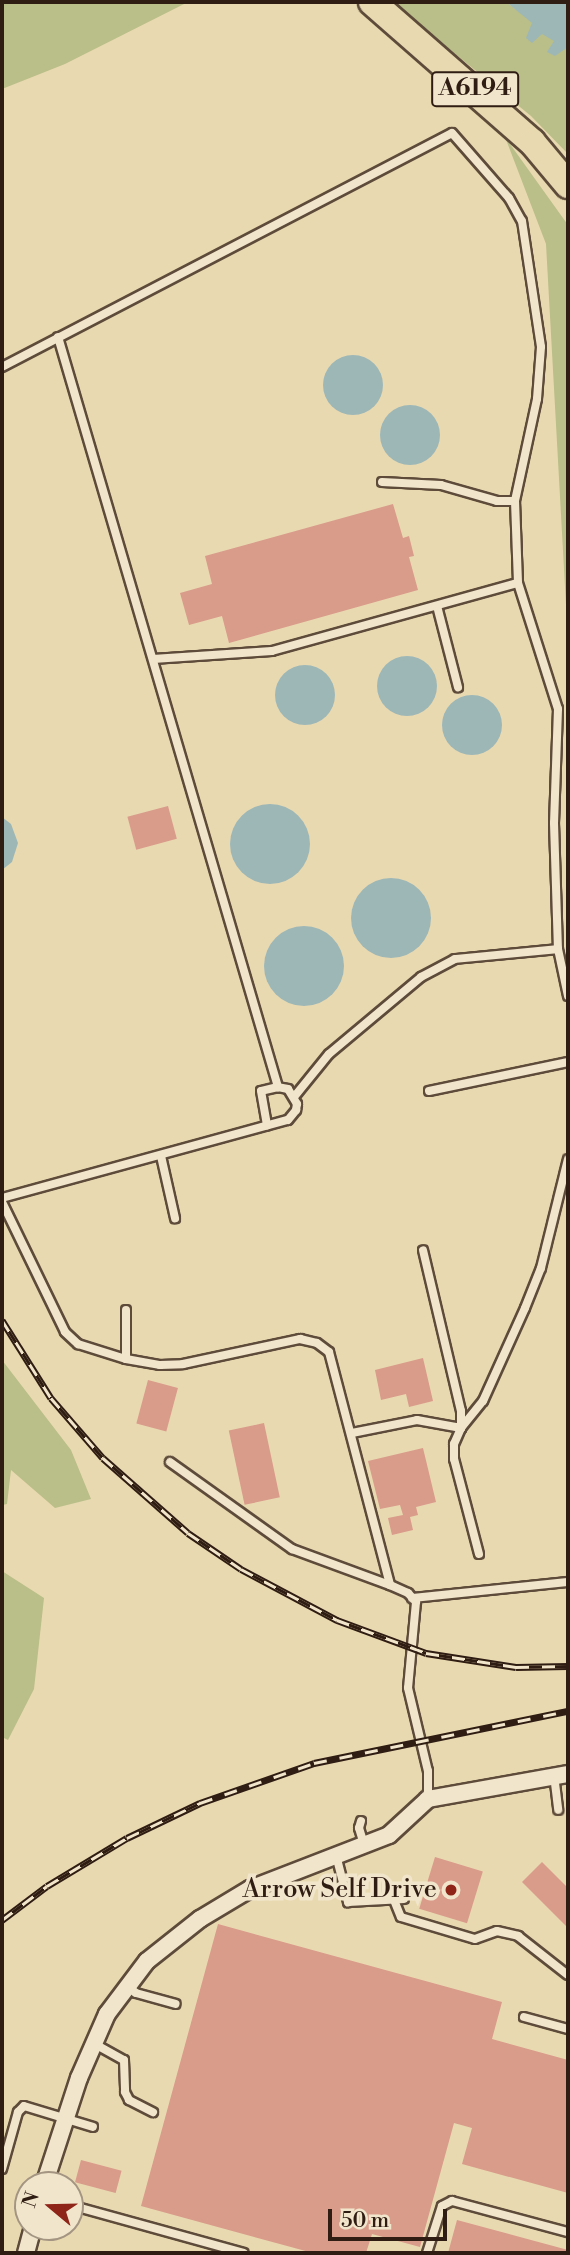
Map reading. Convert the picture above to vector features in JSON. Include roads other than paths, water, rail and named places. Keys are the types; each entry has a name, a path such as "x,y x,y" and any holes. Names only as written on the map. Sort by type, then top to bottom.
{"main road":[{"name":"A6194","path":"372,2 533,142 568,185"}],"street":[{"path":"48,2171 64,2118 93,2043 126,1985 147,1961 200,1919 250,1889 389,1835 428,1799 561,1774"}],"lane":[{"path":"2,367 452,133 509,198 522,221 541,360 537,399 515,501 518,583 558,709 554,823 558,949 568,996"},
{"path":"58,337 278,1087"},
{"path":"382,482 441,485 497,501 515,501"},
{"path":"153,659 272,651 518,583"},
{"path":"437,606 457,687"},
{"path":"294,1097 328,1054 421,976 455,959 558,949"},
{"path":"429,1091 568,1062"},
{"path":"267,1125 261,1091 278,1087 288,1089 297,1104 294,1115 288,1120 2,1200 65,1332 78,1344 126,1359 183,1364 300,1339 317,1343 329,1352 336,1368 390,1585"},
{"path":"161,1156 175,1218"},
{"path":"479,1554 454,1459 454,1444 461,1428 483,1401 526,1308 541,1268 568,1159"},
{"path":"423,1250 461,1411 461,1428"},
{"path":"126,1310 126,1359"},
{"path":"352,1433 417,1420 461,1428"},
{"path":"170,1462 292,1549 390,1585 416,1602 408,1688 428,1771 428,1799"},
{"path":"412,1598 568,1582"},
{"path":"558,1810 561,1774"},
{"path":"361,1821 359,1828 364,1845"},
{"path":"336,1855 348,1902 404,1899"},
{"path":"394,1899 401,1917 475,1939 497,1931 518,1936 568,1975"},
{"path":"126,1985 136,1993 176,2004"},
{"path":"524,2017 568,2029"},
{"path":"93,2043 124,2060 124,2092 129,2100 153,2112"},
{"path":"2,2169 18,2112 24,2106 93,2127"},
{"path":"428,2253 442,2206 452,2201 568,2232"},
{"path":"84,2209 244,2253"}],"water":[{"path":"506,2 568,2 568,47 555,56 547,52 554,41 542,34 532,43 526,38 532,23"},
{"path":"347,355 359,355 378,368 383,385 381,397 370,410 359,415 347,415 328,402 323,391 323,379 336,360"},
{"path":"404,405 416,405 435,418 440,435 438,447 427,460 416,465 404,465 385,452 380,441 380,429 393,410"},
{"path":"401,656 413,656 432,669 437,686 435,698 424,711 413,716 401,716 382,703 377,692 377,680 390,661"},
{"path":"299,665 311,665 330,678 335,695 333,707 322,720 311,725 299,725 280,712 275,701 275,689 288,670"},
{"path":"466,695 478,695 497,708 502,725 500,737 489,750 478,755 466,755 447,742 442,731 442,719 455,700"},
{"path":"270,804 285,807 298,816 307,829 310,844 307,859 298,872 285,881 270,884 255,881 242,872 233,859 230,844 233,829 242,816 255,807"},
{"path":"2,817 11,824 18,843 12,862 2,870"},
{"path":"391,878 406,881 419,890 428,903 431,918 428,933 419,946 406,955 391,958 376,955 363,946 354,933 351,918 354,903 363,890 376,881"},
{"path":"304,926 319,929 332,938 341,951 344,966 341,981 332,994 319,1003 304,1006 289,1003 276,994 267,981 264,966 267,951 276,938 289,929"}],"railway":[{"path":"2,1320 51,1398 103,1458 188,1533 241,1569 337,1620 426,1653 516,1667 568,1666"},
{"path":"2,1920 47,1886 127,1838 200,1803 314,1763 568,1711"}],"place":[{"name":"Arrow Self Drive","path":"451,1890"}]}
